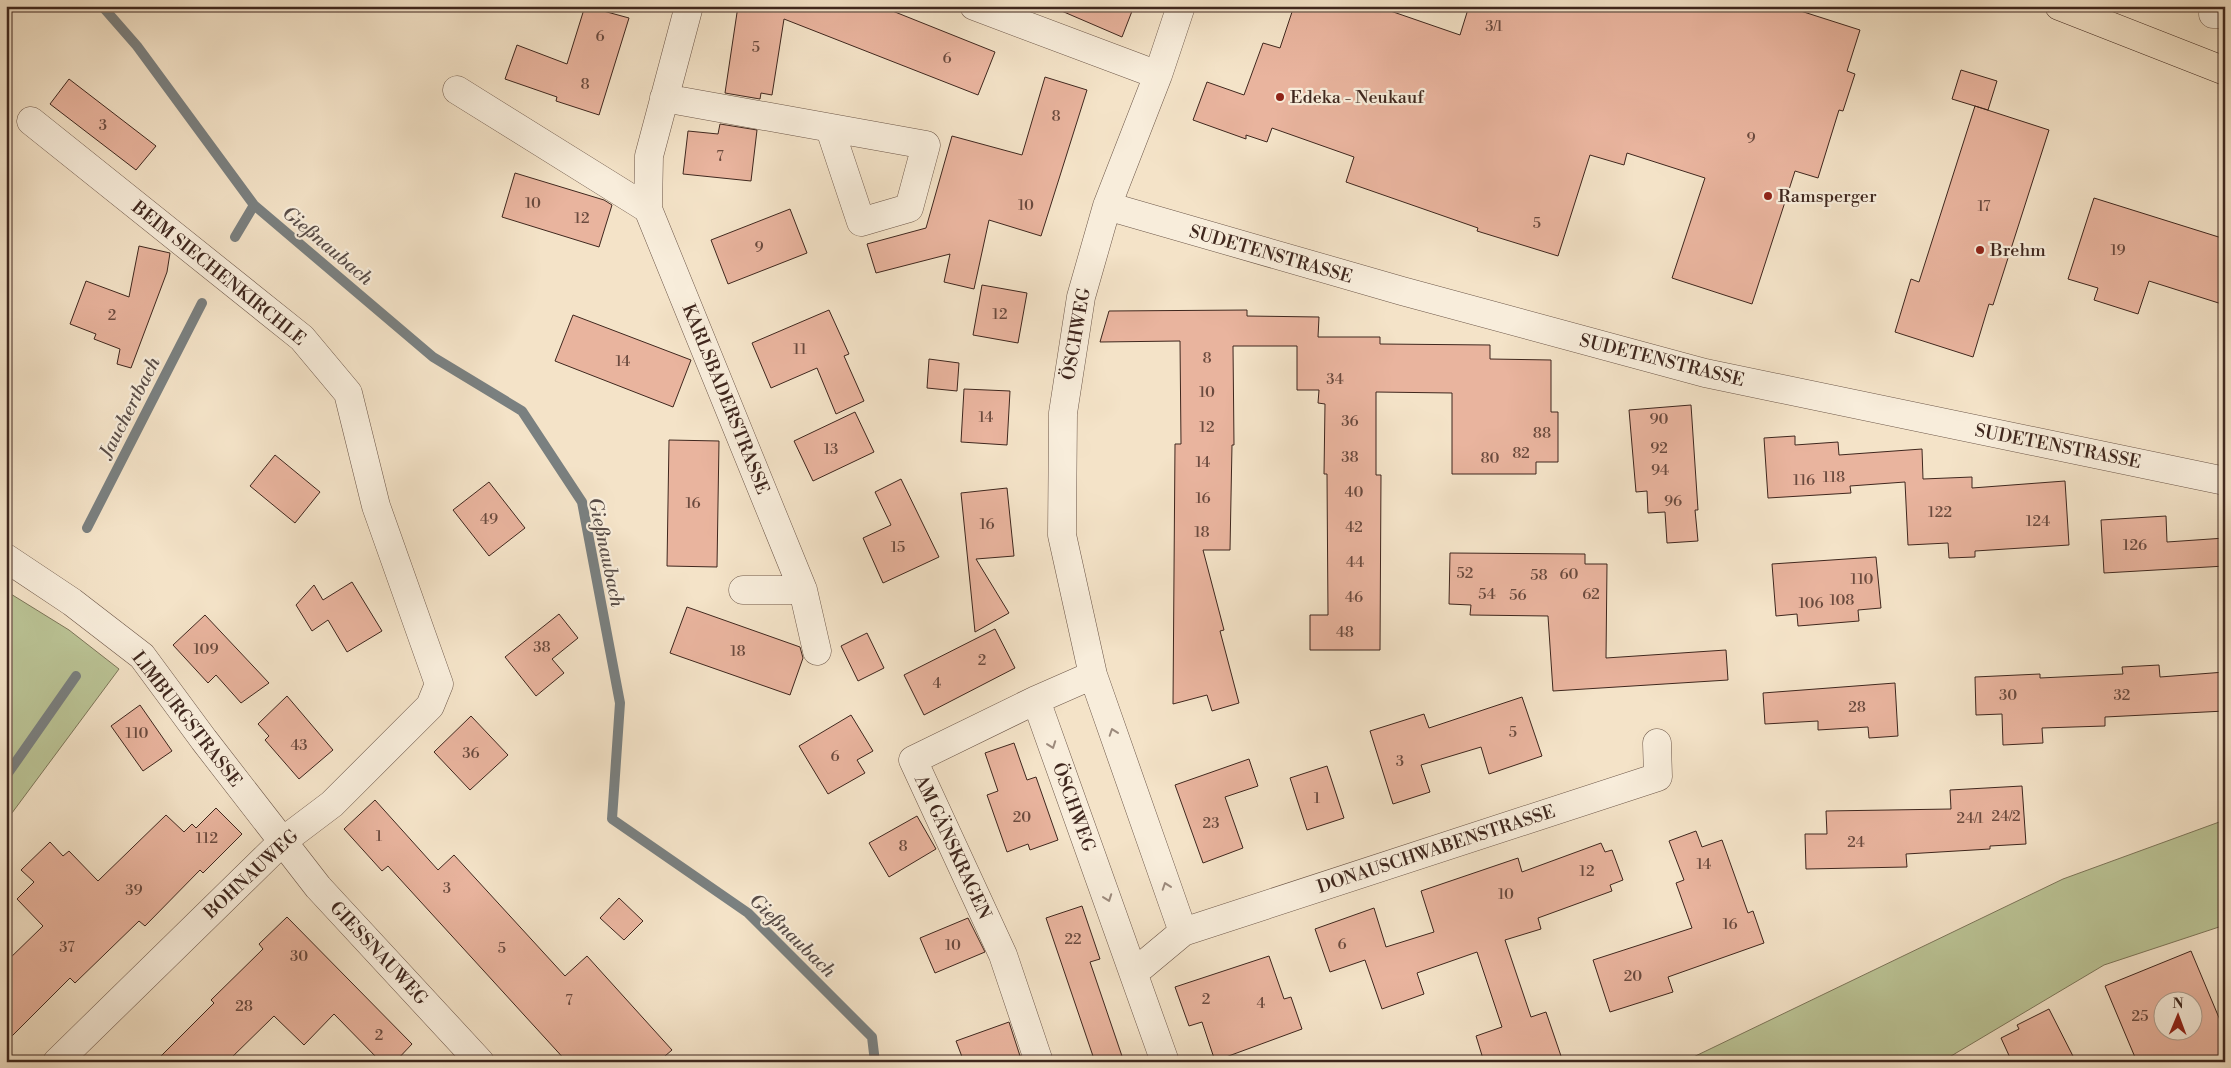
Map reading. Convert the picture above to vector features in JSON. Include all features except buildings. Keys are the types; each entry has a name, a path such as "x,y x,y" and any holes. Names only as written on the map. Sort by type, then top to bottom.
{"main road":[{"path":"2059,6 2225,71"}],"street":[{"name":"KARLSBADERSTRASSE","path":"689,6 649,156 648,209 803,590 817,651"},
{"path":"974,6 1158,75"},
{"name":"ÖSCHWEG","path":"1181,6 1158,75 1107,206 1081,297 1063,413 1062,535 1093,675 1182,932"},
{"path":"457,90 648,209"},
{"path":"664,98 830,129"},
{"name":"BEIM SIECHENKIRCHLE","path":"31,121 302,338 348,393 376,506 439,684"},
{"name":"SUDETENSTRASSE","path":"1107,206 1402,292 1705,373 2225,481"},
{"name":"LIMBURGSTRASSE","path":"6,558 72,602 142,656 204,740 283,841"},
{"path":"743,590 803,590"},
{"path":"1036,700 1093,675"},
{"name":"BOHNAUWEG","path":"57,1062 283,841 332,804 430,706 439,684"},
{"name":"ÖSCHWEG","path":"1036,700 1165,1062"},
{"name":"AM GÄNSKRAGEN","path":"1036,700 913,760 1003,955 1040,1062"},
{"name":"DONAUSCHWABENSTRASSE","path":"1182,932 1658,777 1657,743"},
{"name":"GIESSNAUWEG","path":"283,841 318,887 480,1062"},
{"path":"1134,972 1182,932"}],"green space":[{"path":"6,591 69,630 119,669 6,821"},
{"path":"2222,821 2225,827 2225,925 2104,965 1941,1062 1683,1062 2063,879"}],"waterway":[{"name":"Gießnaubach","path":"102,6 137,46 254,205 433,357 522,411 582,502 620,703 612,819 748,913 872,1037 875,1062"},
{"name":"Jauchertbach","path":"235,237 254,205"},
{"name":"Jauchertbach","path":"87,528 202,303"},
{"name":"Jauchertbach","path":"6,776 76,676"}],"place":[{"name":"Edeka - Neukauf","path":"1280,97"},
{"name":"Ramsperger","path":"1768,196"},
{"name":"Brehm","path":"1980,250"}]}
